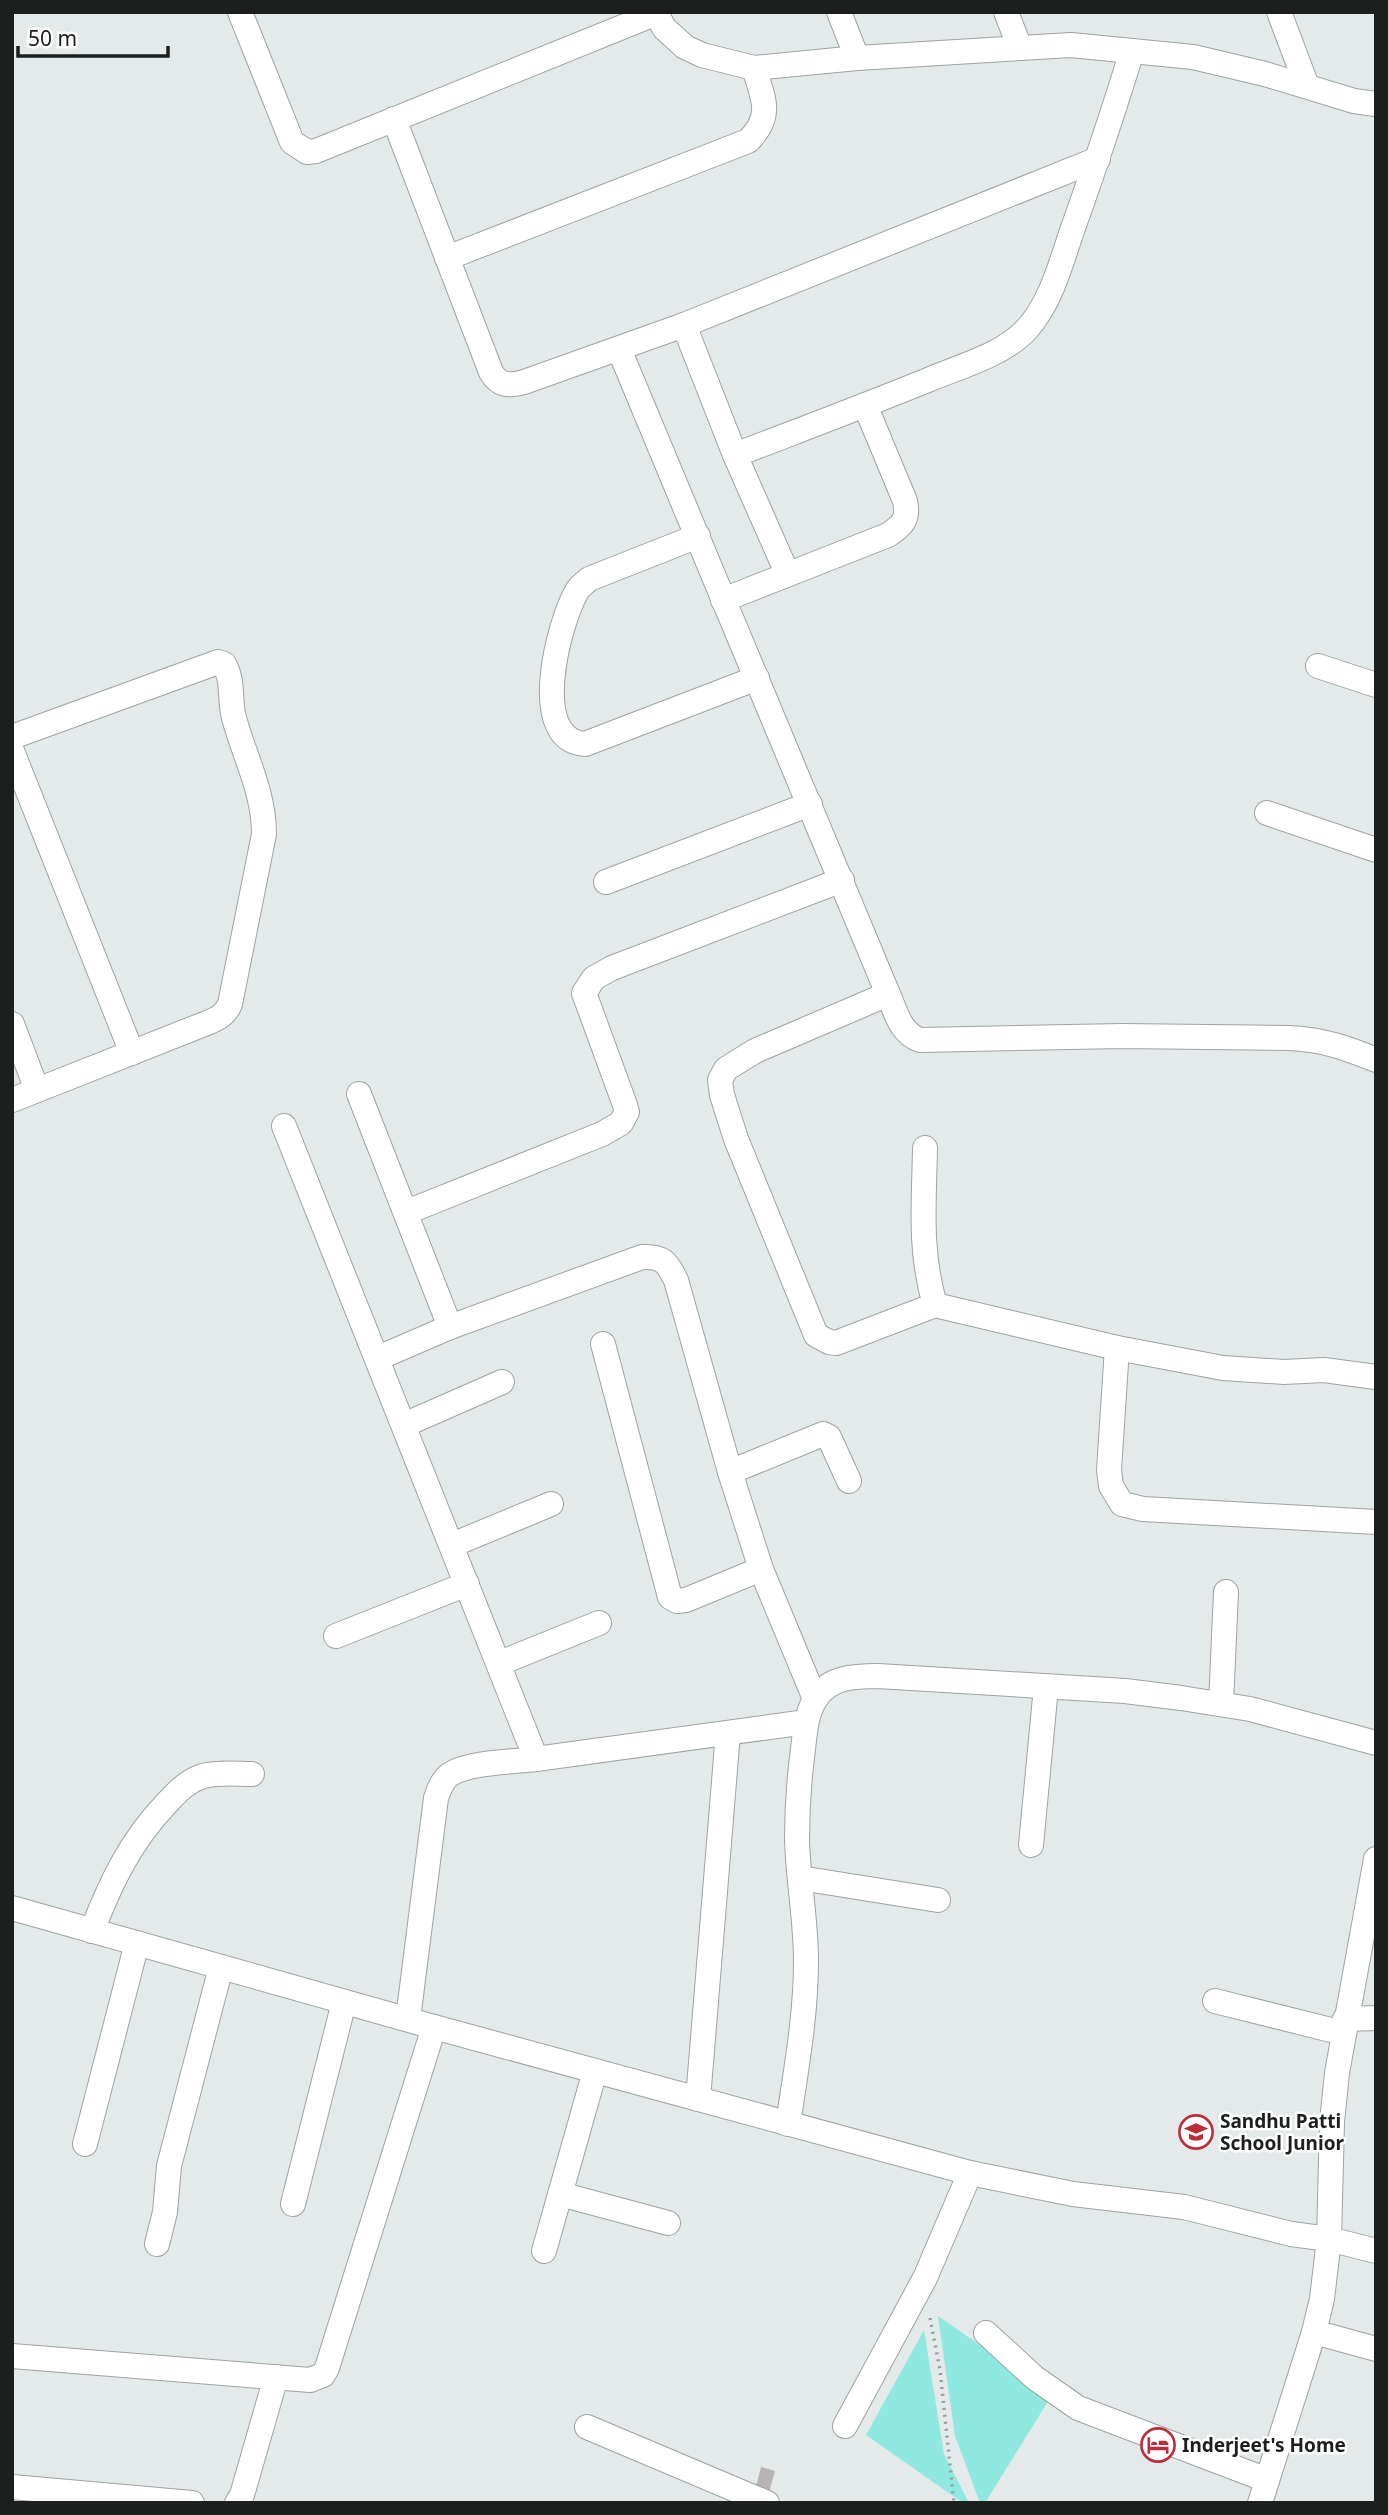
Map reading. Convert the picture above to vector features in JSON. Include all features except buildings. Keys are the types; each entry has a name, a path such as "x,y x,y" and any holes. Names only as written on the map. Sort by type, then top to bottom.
{"street":[{"path":"240,12 296,146 307,152 316,151 657,13 672,38 685,47 713,59 754,68 857,58 1071,45 1193,57 1354,101 1376,104"},
{"path":"839,12 857,58"},
{"path":"1006,12 1020,48"},
{"path":"1279,12 1307,86"},
{"path":"735,455 988,355 1027,329 1039,314 1051,290 1098,159 1132,51"},
{"path":"447,258 748,141 764,122 765,108 754,68"},
{"path":"394,118 491,372 499,382 513,385 684,325 1098,159"},
{"path":"684,325 735,455 786,573"},
{"path":"620,349 888,994 909,1036 920,1040 1122,1036 1314,1039 1376,1060"},
{"path":"723,600 888,535 906,520 908,512 905,501 865,405"},
{"path":"698,536 589,579 578,589 552,664 551,698 558,726 565,738 584,744 757,678"},
{"path":"12,737 218,662 224,664 229,672 233,715 264,813 260,864 230,1004 220,1017 12,1100"},
{"path":"1318,666 1376,685"},
{"path":"12,751 132,1053"},
{"path":"606,883 810,804"},
{"path":"1267,813 1376,850"},
{"path":"407,1212 602,1134 621,1123 627,1112 584,993 594,978 612,968 842,880"},
{"path":"888,994 755,1051 726,1069 720,1080 736,1139 816,1335 836,1343 935,1305 1117,1348 1223,1368 1284,1372 1324,1370 1376,1377"},
{"path":"12,1024 37,1090"},
{"path":"359,1094 450,1327"},
{"path":"284,1126 500,1662 536,1759"},
{"path":"925,1148 923,1238 925,1262 935,1305"},
{"path":"378,1358 450,1327 642,1257 655,1256 664,1261 676,1280 730,1472 811,1711"},
{"path":"603,1344 670,1597 677,1601 686,1600 761,1569"},
{"path":"1117,1348 1109,1470 1111,1486 1122,1504 1143,1509 1376,1522"},
{"path":"404,1425 502,1382"},
{"path":"730,1472 823,1434 830,1437 849,1481"},
{"path":"452,1545 551,1504"},
{"path":"336,1636 467,1584"},
{"path":"1221,1704 1226,1592"},
{"path":"500,1662 599,1623"},
{"path":"788,2124 803,2021 806,1959 797,1840 799,1776 811,1711 824,1688 840,1679 855,1676 1125,1691 1250,1709 1376,1743"},
{"path":"1031,1845 1046,1686"},
{"path":"408,2020 436,1798 447,1776 470,1767 728,1733 811,1711"},
{"path":"698,2099 728,1733"},
{"path":"92,1931 122,1861 150,1820 180,1790 203,1776 252,1774"},
{"path":"986,2333 1035,2378 1078,2408 1264,2491 1322,2299 1329,2239 1332,2122 1344,2026 1376,1859"},
{"path":"800,1878 938,1900"},
{"path":"12,1908 408,2020 970,2173 1073,2194 1184,2207 1291,2234 1329,2239 1376,2251"},
{"path":"85,2144 137,1943"},
{"path":"157,2244 165,2212 169,2166 221,1967"},
{"path":"1215,2000 1344,2026 1376,2018"},
{"path":"293,2204 344,2002"},
{"path":"12,2356 276,2377 310,2379 323,2375 434,2027"},
{"path":"544,2251 595,2071"},
{"path":"845,2426 925,2278 970,2173"},
{"path":"560,2194 668,2223"},
{"path":"1314,2332 1376,2348"},
{"path":"237,2503 242,2495 276,2377"},
{"path":"587,2427 767,2503"},
{"path":"12,2487 192,2503"}],"path":[{"path":"928,2311 940,2370 954,2503"}],"shaded area":[{"path":"938,2316 1052,2395 985,2503 980,2503 955,2436"},
{"path":"924,2330 944,2454 969,2503 963,2503 866,2435"}],"place":[{"name":"Sandhu Patti School Junior","path":"1196,2132"},
{"name":"Inderjeet's Home","path":"1158,2445"}]}
